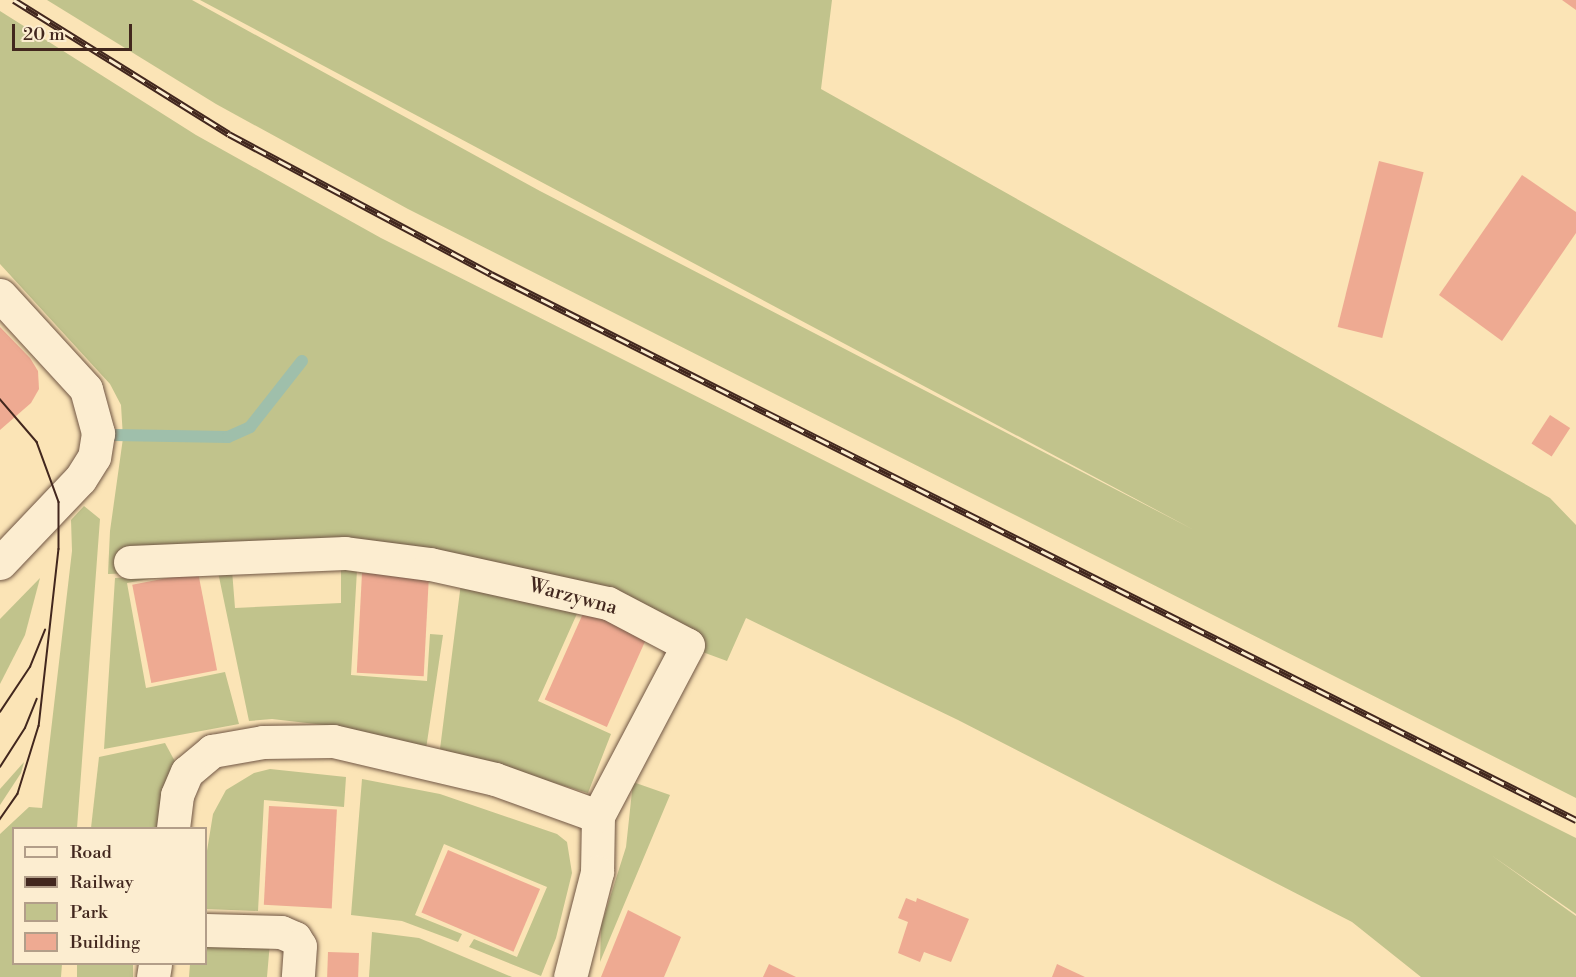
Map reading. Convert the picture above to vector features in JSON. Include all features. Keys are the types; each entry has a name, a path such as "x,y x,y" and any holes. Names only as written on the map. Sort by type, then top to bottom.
{"street":[{"path":"0,296 86,389 96,418 98,433 94,457 80,479 0,563"},
{"path":"0,530 20,528 43,517"},
{"name":"Warzywna","path":"130,562 345,554 430,564 584,596 647,621 688,645 598,816 597,872 570,977"},
{"path":"173,827 177,795 187,772 212,751 263,742 333,741 495,779 598,816"},
{"path":"207,930 281,932 295,938 300,946 298,977"}],"green space":[{"path":"47,0 192,0 540,191 1194,530 200,0 832,0 821,89 1550,498 1576,525 1576,798 408,209 216,104"},
{"path":"0,11 196,135 381,238 1576,838 1576,914 1491,855 1576,916 1576,977 1421,977 1352,922 958,720 746,618 727,661 455,561 108,574 110,531 123,438 121,405 110,384 0,264"},
{"path":"84,506 100,519 77,827 12,827 12,965 62,965 61,977 0,977 0,834 29,807 42,808 72,551 71,520"},
{"path":"341,567 357,570 351,675 427,681 430,634 443,635 426,749 342,727 272,719 249,721 218,572 232,570 235,608 341,603"},
{"path":"176,574 127,583 146,688 225,672 239,724 104,749 115,578"},
{"path":"40,578 25,635 0,684 0,619"},
{"path":"461,583 580,607 538,701 611,734 588,793 440,749"},
{"path":"165,743 178,767 158,827 91,827 99,757"},
{"path":"24,762 21,773 0,805 0,789"},
{"path":"270,769 346,777 344,807 264,800 258,911 207,909 207,851 213,814 226,790 254,773"},
{"path":"362,779 440,794 557,834 567,842 572,873 556,938 541,976 469,947 474,939 517,957 547,887 444,844 415,915 462,934 458,942 402,921 351,915"},
{"path":"633,782 670,795 600,962 601,926 626,847"},
{"path":"372,932 419,938 512,977 369,977"},
{"path":"270,942 267,977 189,977 190,965 207,965 207,943"},
{"path":"77,965 133,965 133,977 77,977"}],"building":[{"path":"1562,0 1576,0 1576,10"},
{"path":"1379,161 1424,172 1382,338 1338,327"},
{"path":"1522,175 1576,212 1576,233 1502,341 1439,295"},
{"path":"0,327 30,358 38,371 39,389 31,403 0,430"},
{"path":"1550,415 1570,428 1552,457 1531,444"},
{"path":"198,572 217,670 151,683 132,585"},
{"path":"362,573 429,577 424,676 357,673"},
{"path":"585,609 647,637 607,727 545,699"},
{"path":"269,806 337,810 332,908 264,905"},
{"path":"448,850 540,889 513,952 421,913"},
{"path":"906,898 916,902 917,898 969,919 951,962 924,952 920,962 898,953 908,922 898,918"},
{"path":"628,910 681,937 664,977 601,977"},
{"path":"328,952 359,953 358,977 327,977"},
{"path":"769,964 796,977 763,977"},
{"path":"1057,964 1085,977 1052,977"}],"waterway":[{"path":"114,435 228,437 250,427 302,361"}],"tram line":[{"path":"0,399 37,442 59,502 59,549 39,726 18,794 0,820"},
{"path":"0,712 30,667 45,630"},
{"path":"0,767 25,728 37,699"}],"railway":[{"path":"14,0 229,134 491,274 1576,820"}]}
